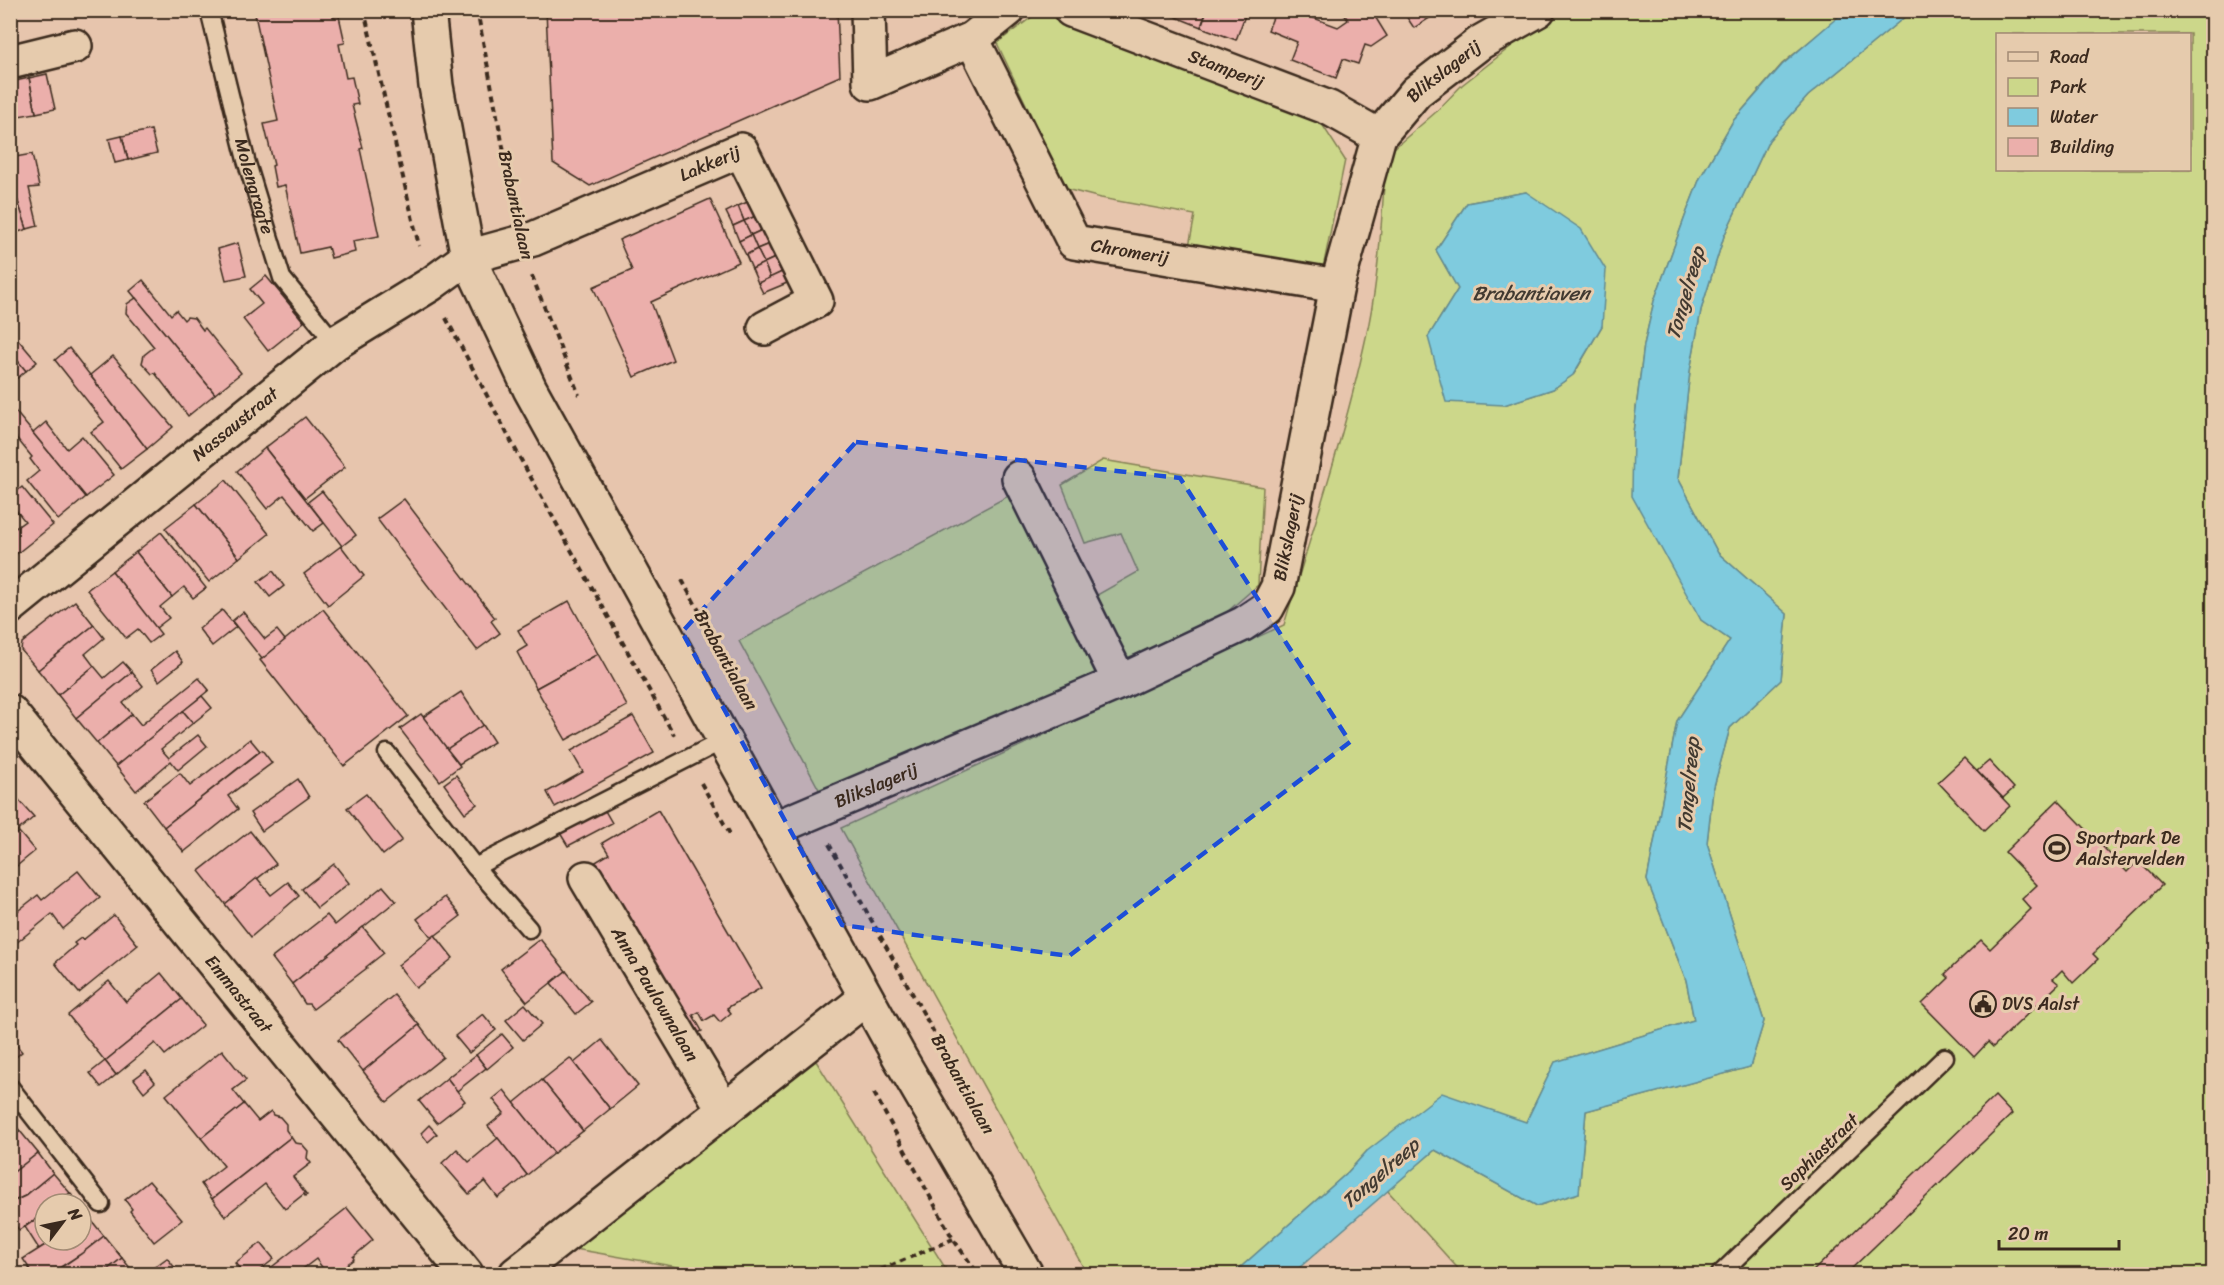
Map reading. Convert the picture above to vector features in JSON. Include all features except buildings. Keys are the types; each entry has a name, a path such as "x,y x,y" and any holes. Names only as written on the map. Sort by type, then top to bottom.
{"street":[{"path":"428,10 436,86 468,257 530,389 866,998 1026,1275"},
{"path":"868,10 870,83 972,39 1008,10"},
{"name":"Stamperij","path":"1071,10 1329,108 1379,136"},
{"name":"Blikslagerij","path":"773,829 1120,682 1243,624 1267,608 1278,587 1337,286 1379,136 1416,92 1481,42 1538,10"},
{"name":"Chromerij","path":"972,39 1074,242 1337,286"},
{"path":"10,62 75,46"},
{"name":"Lakkerij","path":"468,257 533,239 741,150 816,301 765,328"},
{"name":"Nassaustraat","path":"10,607 335,343 431,284 468,257"},
{"path":"1018,478 1120,682"},
{"name":"Emmastraat","path":"10,712 466,1275"},
{"name":"Anna Paulownalaan","path":"586,878 724,1110"},
{"path":"516,1275 866,998"}],"lane":[{"name":"Molengragte","path":"209,10 246,160 282,278 335,343"},
{"path":"475,867 724,740"},
{"path":"387,753 475,867 529,929"},
{"name":"Sophiastraat","path":"1720,1275 1945,1057"},
{"path":"10,1088 102,1204"}],"path":[{"name":"Brabantialaan","path":"477,10 521,243 582,401"},
{"name":"Brabantialaan","path":"679,575 742,689"},
{"name":"Brabantialaan","path":"810,813 858,894 980,1115"},
{"path":"871,1275 952,1239 978,1275"}],"highlighted area":[{"path":"856,442 1180,478 1350,742 1069,956 842,925 682,632"}],"green space":[{"path":"1040,11 1320,121 1345,160 1323,268 1189,246 1195,215 1101,198 1066,189 997,43"},
{"path":"1556,11 1846,11 1782,64 1733,121 1700,178 1654,301 1644,345 1633,433 1701,620 1730,640 1677,721 1647,880 1686,980 1694,1020 1555,1062 1526,1122 1367,1151 1348,1172 1233,1274 1087,1274 841,828 1284,625 1341,437 1361,361 1373,302 1386,155 1436,112 1462,85","holes":["1526,192 1602,326 1574,374 1553,389 1504,405 1428,337 1458,289 1436,250 1467,203"]},
{"name":"Sportpark De Aalstervelden","path":"1912,11 2213,11 2213,1274 1463,1274 1387,1190 1435,1150 1537,1206 1579,1193 1586,1111 1750,1067 1764,1021 1707,843 1713,790 1730,728 1781,680 1787,614 1718,553 1678,478 1690,371 1701,310 1724,236 1769,140 1808,96"},
{"path":"1103,460 1263,487 1258,585 1220,618 1125,659 1097,595 1138,572 1121,533 1085,543 1062,485"},
{"path":"1010,495 1100,671 821,793 739,641"},
{"path":"816,1061 949,1274 718,1274 575,1249"}],"water":[{"name":"Tongelreep","path":"1846,10 1912,11 1808,96 1769,140 1724,236 1701,310 1690,371 1678,478 1718,553 1787,614 1781,680 1730,728 1713,790 1707,843 1764,1021 1750,1067 1586,1111 1579,1193 1537,1206 1435,1150 1292,1274 1233,1274 1348,1172 1367,1151 1442,1093 1526,1122 1555,1062 1694,1020 1686,980 1647,880 1677,721 1730,640 1701,620 1632,496 1633,433 1644,345 1654,301 1700,178 1733,121 1782,65"},
{"name":"Brabantiaven","path":"1526,192 1581,229 1606,270 1602,326 1573,375 1553,389 1504,405 1446,402 1428,337 1458,289 1436,250 1467,203"}],"place":[{"name":"Sportpark De Aalstervelden","path":"2057,848"},
{"name":"DVS Aalst","path":"1983,1004"}]}
